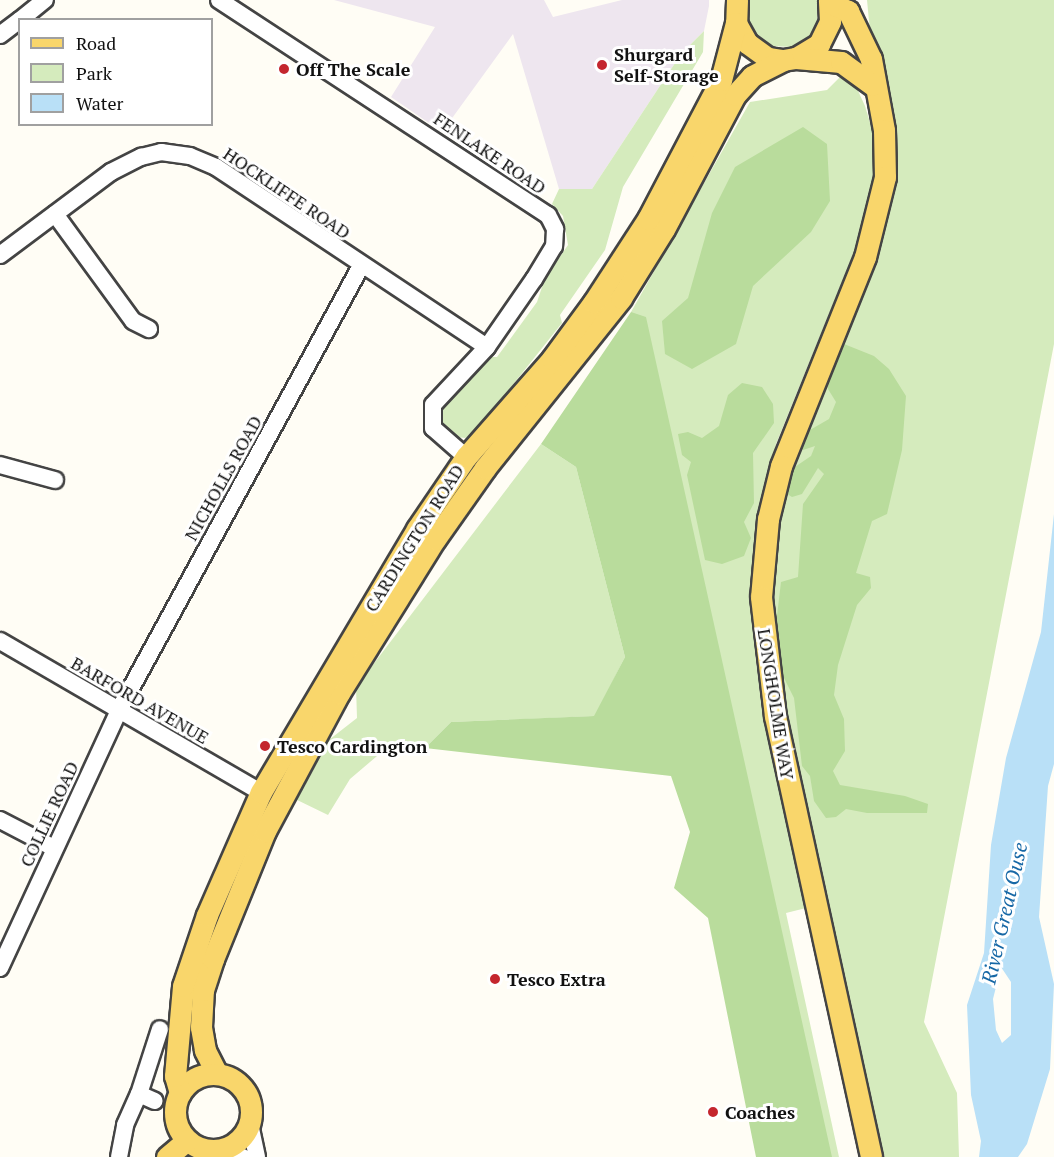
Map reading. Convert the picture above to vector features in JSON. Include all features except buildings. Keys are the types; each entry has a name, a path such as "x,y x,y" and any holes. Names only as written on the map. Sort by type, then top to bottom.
{"main road":[{"name":"CARDINGTON ROAD","path":"217,1074 205,1050 201,1027 203,990 213,959 266,831 339,693 435,539 485,468 621,298 664,229 735,95 752,75 819,44 826,32 829,1"},
{"name":"LONGHOLME WAY","path":"829,1 848,11 871,59 873,85 885,144 882,195 865,257 781,466 768,519 761,597 775,716 871,1157"},
{"name":"CARDINGTON ROAD","path":"180,1093 175,1076 183,986 207,915 261,792 411,539 466,456 552,359 594,302 648,219 722,80 735,9"},
{"path":"735,9 740,34 757,52 790,59 841,62 873,85"},
{"path":"167,1157 187,1148 216,1150 239,1141 249,1124 250,1105 241,1085 217,1074 200,1076 180,1093 175,1110 177,1127 187,1148"}],"street":[{"path":"22,18 45,0"},
{"name":"FENLAKE ROAD","path":"219,0 548,215 555,229 554,246 487,347 432,405 433,428 466,456"},
{"path":"0,35 18,22"},
{"name":"HOCKLIFFE ROAD","path":"0,255 111,172 141,157 161,152 190,156 216,167 361,266 487,347"},
{"path":"55,214 133,321 149,329"},
{"name":"NICHOLLS ROAD","path":"119,710 361,266"},
{"path":"0,465 55,480"},
{"name":"BARFORD AVENUE","path":"0,641 261,792"},
{"name":"COLLIE ROAD","path":"0,968 119,710"},
{"path":"0,820 54,848"},
{"path":"119,1157 125,1125 160,1029"},
{"path":"138,1094 155,1101"},
{"path":"249,1124 257,1157"},
{"path":"216,1150 243,1157"}],"shaded area":[{"path":"334,0 544,0 553,17 622,0 709,0 709,6 704,31 681,54 592,189 559,189 513,34 442,132 391,97 435,27"}],"green space":[{"path":"748,0 818,0 817,26 811,36 793,47 770,46 752,32 747,21"},
{"path":"867,0 1054,0 1054,344 924,1022 957,1093 959,1157 881,1157 780,698 769,580 776,514 790,456 892,184 896,146 894,116 888,85 871,42"},
{"path":"704,31 703,52 623,187 605,250 560,315 562,323 475,432 465,438 449,436 441,428 439,411 444,402 489,357 497,357 537,302 545,278 568,245 563,216 552,204 559,189 592,189 681,54"},
{"path":"842,75 854,82 872,129 874,185 855,250 776,444 752,566 756,663 806,908 786,913 839,1157 817,1157 631,312 750,102 827,90"},
{"path":"803,127 827,144 830,201 811,232 753,286 736,344 692,369 665,354 662,321 688,298 712,213 735,167"},
{"path":"631,312 646,317 832,1157 756,1157 708,918 674,888 690,832 671,776 425,748 451,722 594,716 625,657 576,467 541,444"},
{"path":"839,342 874,356 889,369 906,396 902,450 887,514 872,521 856,573 870,577 871,588 857,605 838,665 834,695 844,719 845,751 833,771 840,785 905,796 928,804 927,813 867,813 846,809 836,817 826,818 814,801 810,776 802,766 794,698 779,668 776,624 781,582 798,577 803,504 824,474 818,468 802,494 792,497 784,492 789,471 811,456 815,446 803,450 798,444 803,434 829,419 836,402 828,389 825,372"},
{"path":"742,383 762,387 773,404 774,423 753,453 754,503 744,522 751,538 744,556 722,564 705,560 687,475 691,462 682,455 678,434 688,432 702,438 719,426 728,395"},
{"path":"541,444 576,467 625,657 595,716 451,722 425,748 390,745 350,779 328,815 293,798 325,743 357,718 356,687"}],"water":[{"name":"River Great Ouse","path":"1054,514 1054,764 1048,786 1039,917 1054,984 1050,1069 1027,1144 1018,1157 979,1157 981,1141 971,1095 967,1005 984,953 991,845 1006,758 1041,632","holes":["1001,967 1011,982 1011,1035 1002,1043 996,1030 993,999"]}],"place":[{"name":"Shurgard Self-Storage","path":"602,65"},
{"name":"Off The Scale","path":"284,69"},
{"name":"Tesco Cardington","path":"265,746"},
{"name":"Tesco Extra","path":"495,979"},
{"name":"Coaches","path":"713,1112"}]}
